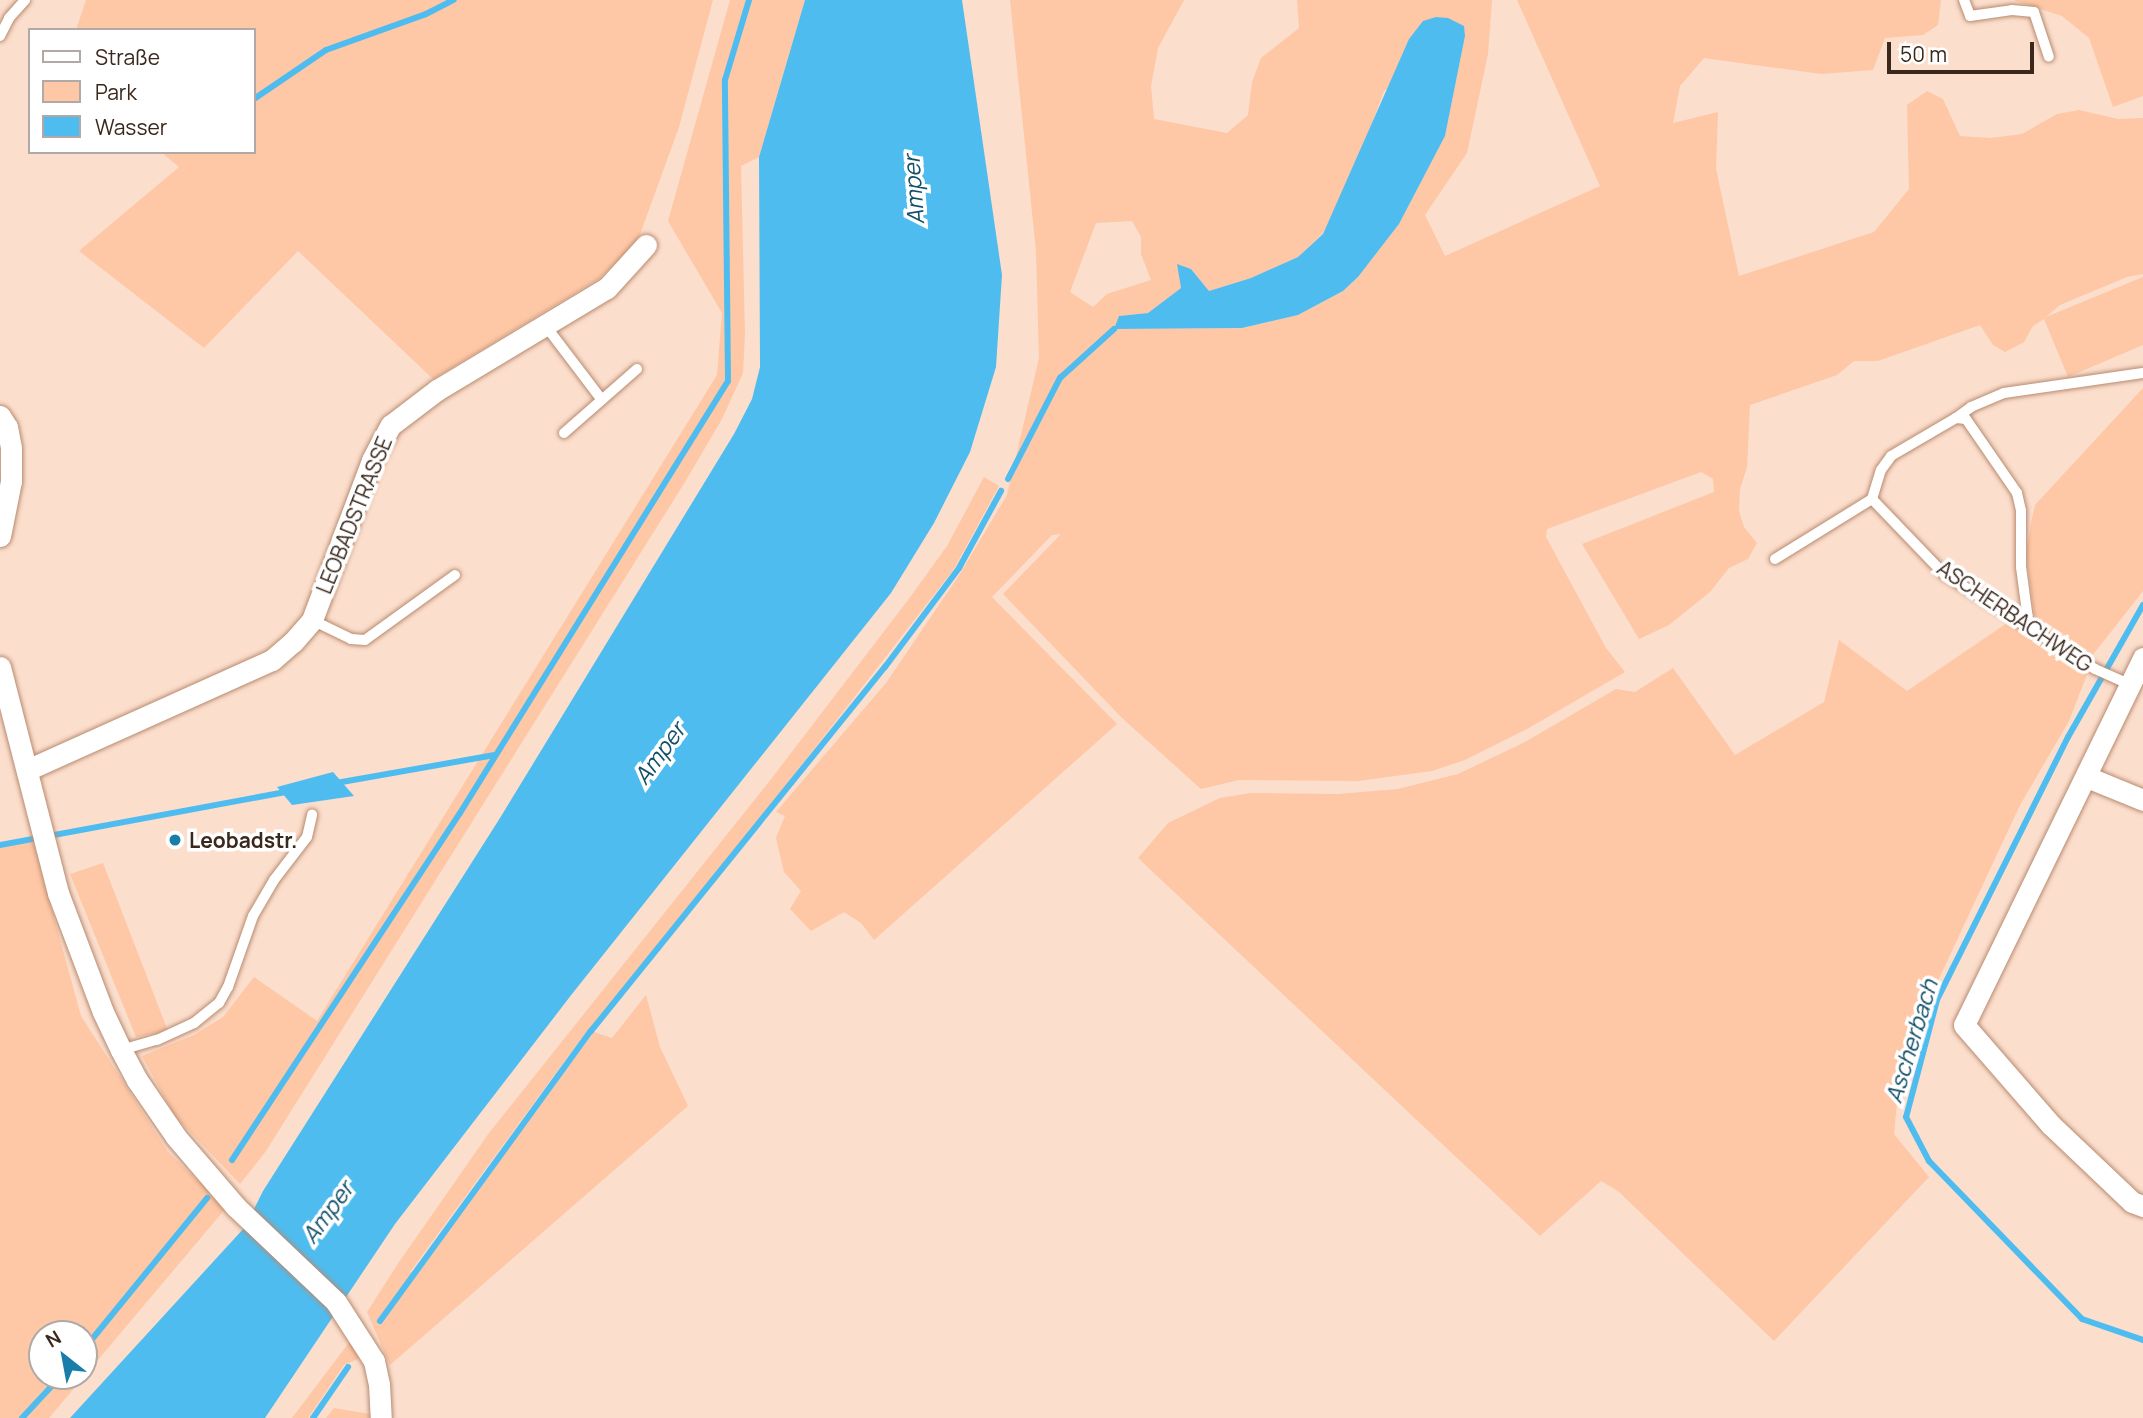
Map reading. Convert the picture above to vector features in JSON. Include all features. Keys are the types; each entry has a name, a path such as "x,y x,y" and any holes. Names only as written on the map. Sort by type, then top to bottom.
{"street":[{"name":"LEOBADSTRASSE","path":"27,770 272,660 293,642 312,620 372,460 391,425 437,390 607,288 646,245"},
{"path":"0,416 7,427 11,459 11,481 0,536"},
{"path":"2143,658 2121,682 2087,777 1964,1025 2051,1125 2132,1202 2143,1206"},
{"path":"0,667 58,893 103,1012 136,1080 176,1137 250,1222 336,1302 374,1361 382,1418"},
{"path":"2087,777 2143,800"}],"lane":[{"path":"0,36 9,18 25,0"},
{"path":"1964,0 1970,16 2012,10 2034,12 2049,57"},
{"path":"545,325 602,400"},
{"path":"564,433 637,369"},
{"path":"1775,559 1872,499 1881,470 1891,456 1984,400 2004,393 2143,373"},
{"path":"1956,418 1966,419 1977,432 2017,493 2021,511 2021,567 2029,627"},
{"name":"ASCHERBACHWEG","path":"1872,499 1944,574 2095,669 2121,682"},
{"name":"LEOBADSTRASSE","path":"312,620 351,639 365,640 455,575"},
{"path":"121,1050 157,1040 194,1023 219,1003 228,987 253,916 274,880 307,837 312,815"}],"green space":[{"path":"86,0 713,0 679,127 638,240 600,278 433,379 298,251 204,348 79,251 179,167 163,154 256,154 256,28 77,28"},
{"path":"730,0 805,0 759,157 741,166 745,334 743,373 722,419 685,482 266,1151 240,1184 174,1115 142,1056 194,1035 223,1017 254,977 317,1021 717,375 722,313 668,221"},
{"path":"1010,0 1184,0 1158,48 1151,86 1154,119 1227,133 1248,115 1252,82 1261,58 1299,28 1297,0 1492,0 1488,54 1467,153 1425,215 1445,256 1600,186 1517,0 1941,0 1938,25 1923,35 1885,38 1873,70 1821,74 1704,58 1680,86 1673,123 1718,112 1716,169 1739,276 1874,232 1909,189 1907,105 1927,91 1943,99 1960,136 1991,138 2022,134 2057,114 2079,110 2118,119 2143,118 2143,274 2127,277 2060,305 2046,317 2143,277 2143,345 2068,377 2044,319 2033,326 2024,342 2005,352 1993,345 1980,325 1878,361 1854,361 1837,375 1750,405 1747,467 1740,489 1739,511 1744,527 1757,543 1748,559 1729,568 1710,592 1669,625 1639,639 1582,544 1714,492 1713,479 1701,472 1547,529 1546,537 1606,648 1625,672 1527,729 1465,760 1432,771 1358,781 1239,780 1201,789 1122,718 1003,594 1061,534 1052,535 992,597 1117,724 874,940 861,923 844,912 811,931 790,909 801,891 784,872 776,838 785,816 776,812 886,683 960,574 1007,495 1039,358 1036,251","holes":["1465,36 1445,136 1399,224 1358,277 1343,291 1298,315 1242,328 1114,329 1120,316 1148,313 1181,288 1178,265 1191,269 1209,291 1251,278 1298,257 1323,233 1357,163 1384,91","1132,221 1141,237 1141,254 1151,280 1107,294 1093,307 1070,292 1096,223"]},
{"path":"2013,0 2143,0 2143,96 2113,107 2089,38 2062,16"},
{"path":"2143,388 2143,591 2088,661 2036,625 2026,554 2031,523 2035,505"},
{"path":"984,477 999,486 954,569 762,816 580,1040 410,1272 415,1274 594,1032 612,1038 646,995 660,1047 688,1106 390,1365 367,1312 399,1262 489,1133 768,783 908,600 947,546"},
{"path":"2010,621 2088,672 2069,721 2020,805 1901,1060 1894,1134 1929,1177 1774,1341 1618,1191 1601,1181 1540,1236 1138,858 1168,823 1220,798 1251,793 1338,794 1398,789 1458,774 1523,743 1616,689 1635,692 1673,668 1735,755 1824,702 1839,640 1907,691"},
{"path":"33,841 81,1016 168,1152 226,1208 98,1360 98,1320 28,1320 28,1390 73,1390 49,1418 0,1418 0,847"},
{"path":"103,863 168,1031 136,1037 70,874"},
{"path":"351,1340 360,1358 344,1365 308,1418 292,1418"},
{"path":"334,1408 370,1414 370,1418 326,1418"}],"water":[{"name":"Amper","path":"805,0 962,0 1002,275 996,367 970,452 934,523 891,593 572,994 395,1224 265,1418 70,1418 245,1227 263,1191 500,818 734,434 752,399 760,367 759,157"},
{"path":"1436,17 1448,18 1464,26 1465,36 1445,136 1399,224 1358,277 1343,291 1298,315 1242,328 1114,329 1119,316 1148,313 1181,288 1177,264 1191,269 1209,291 1251,278 1298,257 1323,234 1409,39 1423,21"},
{"path":"333,772 354,796 292,805 277,787"}],"waterway":[{"path":"256,98 326,50 426,14 454,0"},
{"path":"232,1160 460,813 728,381 725,80 749,0"},
{"path":"1008,479 1060,378 1114,329"},
{"path":"380,1321 591,1031 885,667 959,568 1001,491"},
{"name":"Ascherbach","path":"2143,605 2068,737 1937,1000 1906,1117 1929,1161 2082,1319 2143,1340"},
{"path":"336,783 495,755"},
{"path":"0,845 287,792"},
{"path":"98,1332 207,1198"},
{"path":"313,1418 348,1367"},
{"path":"22,1418 48,1390"}],"place":[{"name":"Leobadstr.","path":"175,840"}]}
